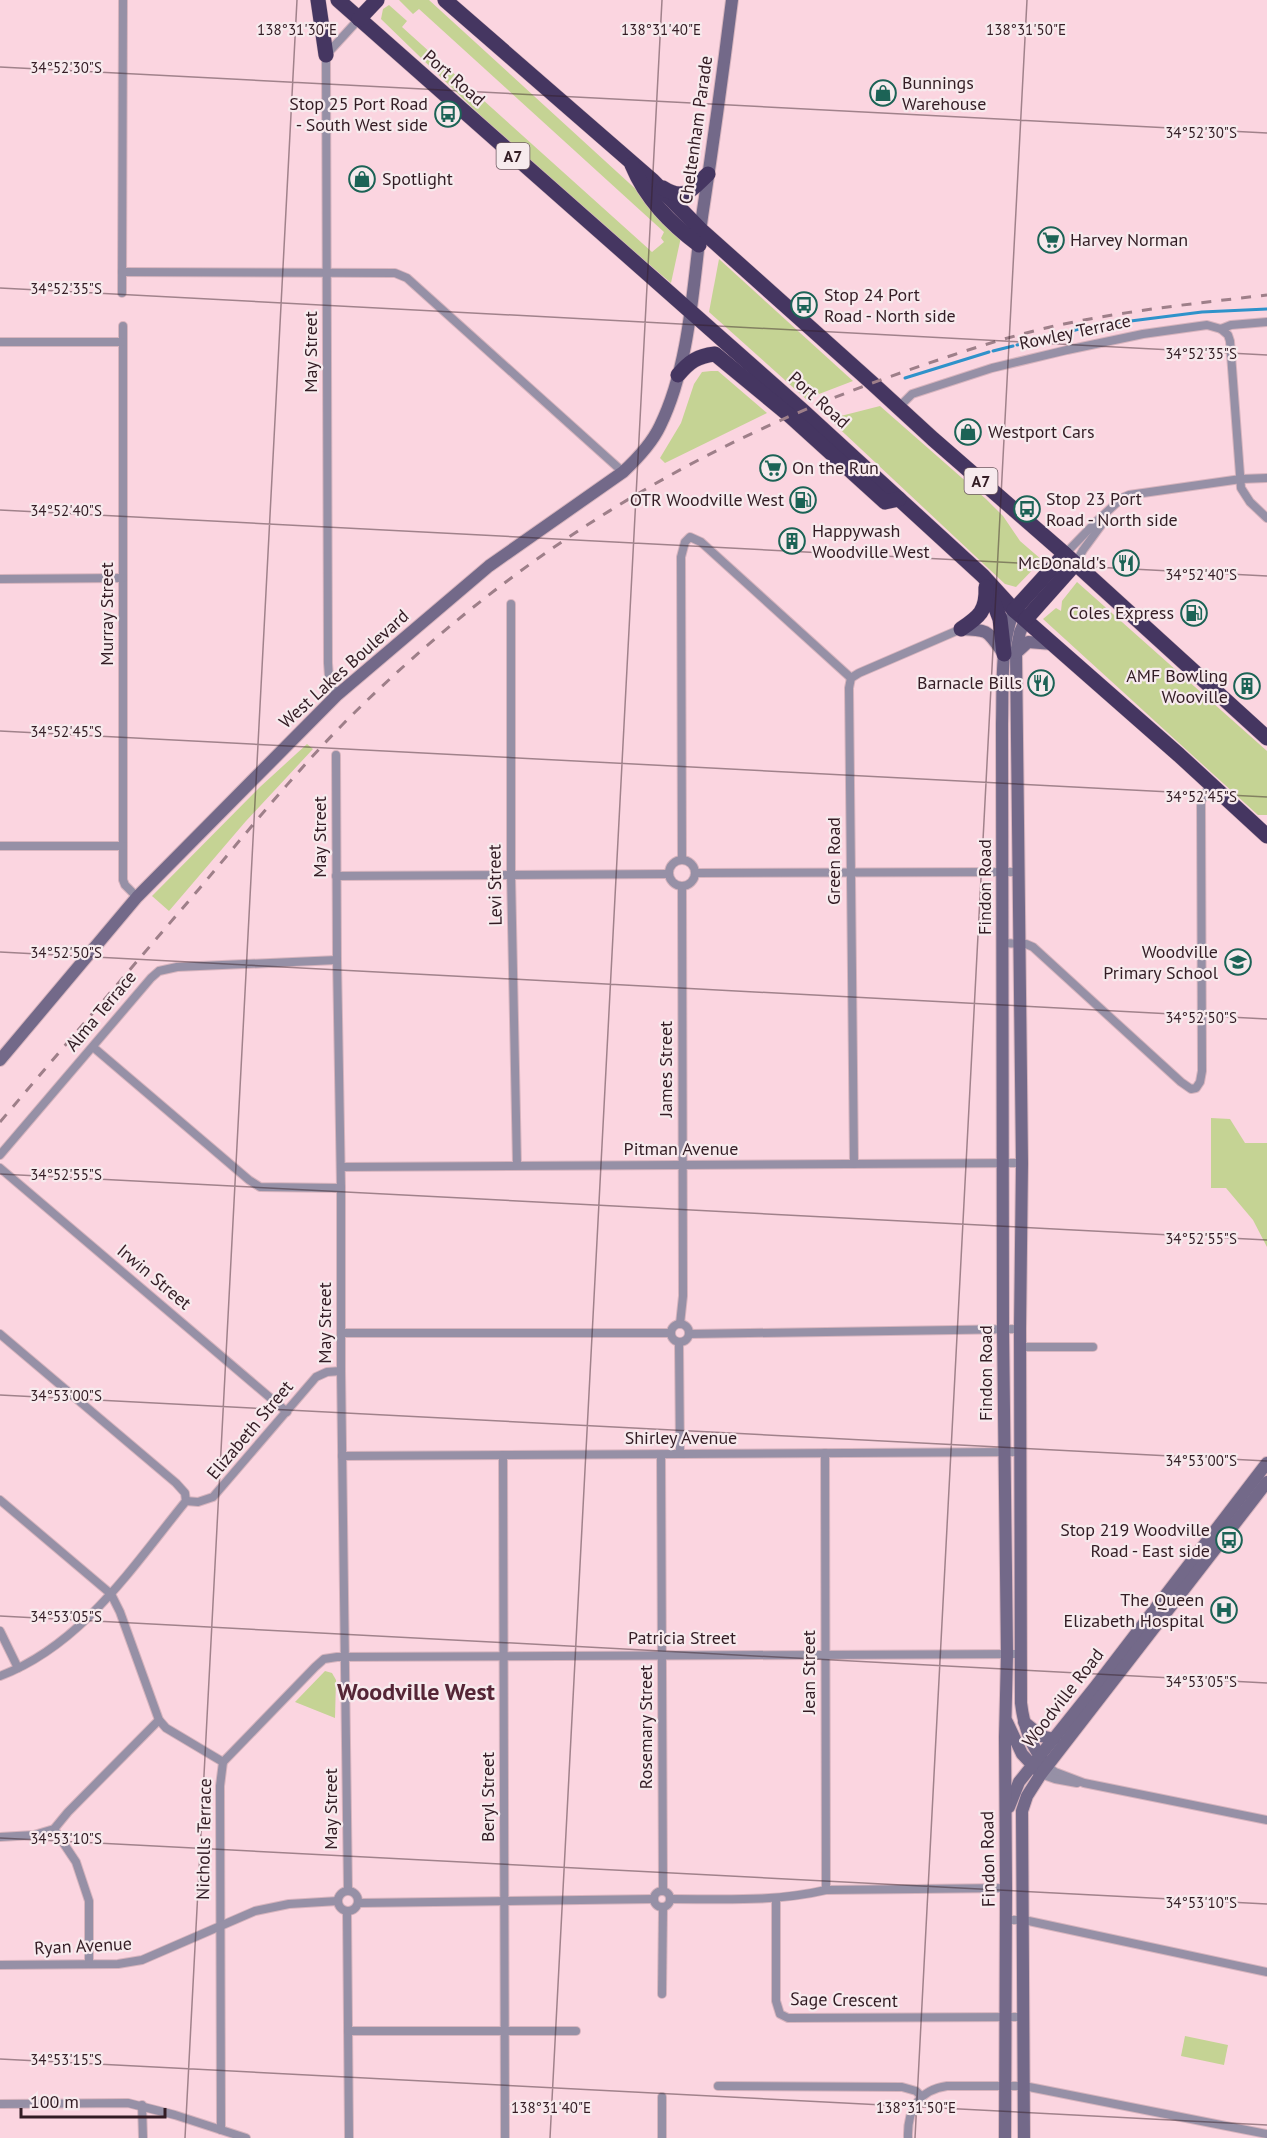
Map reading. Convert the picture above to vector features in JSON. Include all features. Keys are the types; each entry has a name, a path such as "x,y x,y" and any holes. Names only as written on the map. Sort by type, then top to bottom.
{"highway":[{"path":"318,0 326,55"},
{"name":"Port Road","path":"338,0 690,310 983,576 1020,615 1265,831"},
{"path":"359,19 377,0"},
{"name":"A7","path":"445,0 653,181 700,238 899,407 1267,738"},
{"path":"629,160 640,185 661,213 700,238"},
{"path":"653,181 674,195 686,194 708,174"},
{"path":"678,375 690,361 704,355 715,354 789,416 885,502 899,499"},
{"path":"1020,615 1070,559"},
{"path":"961,629 978,617 985,604 986,589 983,576"},
{"path":"983,576 1000,619 1010,654"}],"main road":[{"name":"Cheltenham Parade","path":"690,310 732,0"},
{"name":"West Lakes Boulevard","path":"0,1060 137,897 336,696 489,566 623,472 639,457 659,429 671,402 690,310"},
{"name":"Findon Road","path":"1020,615 1009,623 1020,943 1022,1163 1020,1654 1021,1703 1024,1722 1040,1766 1026,1796 1022,1811 1024,2138"},
{"path":"961,629 984,630 1010,654 1028,642 1054,644"},
{"name":"Findon Road","path":"1005,2138 1007,1654 1002,943 1010,654"},
{"name":"Woodville Road","path":"1040,1766 1054,1739 1267,1463"},
{"name":"Woodville Road","path":"1005,1816 1018,1782 1040,1766 1267,1482"},
{"path":"1006,1721 1022,1754 1040,1766"},
{"path":"1024,1722 1041,1736 1054,1739"}],"street":[{"path":"122,292 123,0"},
{"path":"326,55 359,19"},
{"name":"May Street","path":"326,55 328,663 329,677 336,696"},
{"path":"122,272 394,273 407,278 623,472"},
{"name":"Rowley Terrace","path":"899,407 912,394 992,368 1066,350 1143,334 1207,325 1221,329 1231,325 1267,322"},
{"name":"Murray Street","path":"123,326 123,880 137,897"},
{"path":"1221,329 1228,334 1230,341 1241,491 1267,518"},
{"path":"0,342 123,342"},
{"path":"1070,559 1098,520 1122,498 1129,495 1241,479 1267,478"},
{"path":"1070,559 1083,550 1105,520 1104,516"},
{"path":"682,860 681,557 685,542 690,537 701,542 851,678 961,629"},
{"path":"0,579 123,578"},
{"name":"Levi Street","path":"511,604 511,875 517,1166"},
{"name":"Green Road","path":"851,678 849,688 850,873 854,1164"},
{"name":"May Street","path":"336,755 348,1891"},
{"path":"1002,943 1020,943 1032,947 1181,1082 1191,1089 1196,1088 1202,1071 1201,802 1204,794 1212,785"},
{"path":"0,846 123,846"},
{"path":"682,860 693,865 695,873 693,880 682,886 672,881 669,874 674,863 682,860"},
{"path":"695,873 1019,872"},
{"path":"336,876 669,874"},
{"name":"James Street","path":"680,1324 683,1296 682,886"},
{"name":"Alma Terrace","path":"0,1155 159,971 177,967 337,960"},
{"path":"93,1047 260,1187 341,1188"},
{"name":"Pitman Avenue","path":"341,1167 1022,1163"},
{"name":"Irwin Street","path":"0,1168 286,1412"},
{"path":"680,1324 686,1327 689,1334 686,1340 679,1342 673,1339 671,1333 674,1327 680,1324"},
{"path":"689,1334 1020,1329"},
{"path":"341,1332 671,1333"},
{"path":"0,1334 178,1484 185,1493 186,1502 111,1594 75,1630 37,1657 0,1676"},
{"path":"679,1342 680,1454"},
{"path":"1020,1347 1093,1347"},
{"name":"Elizabeth Street","path":"186,1502 198,1502 213,1497 316,1377 327,1372 341,1371"},
{"name":"Shirley Avenue","path":"342,1456 1021,1452"},
{"name":"Jean Street","path":"825,1454 826,1890"},
{"name":"Beryl Street","path":"503,1455 505,2138"},
{"name":"Rosemary Street","path":"661,1455 663,1891"},
{"path":"0,1500 111,1594 120,1612 159,1720 54,1829 34,1835 0,1837"},
{"path":"0,1631 18,1668"},
{"name":"Patricia Street","path":"223,1762 324,1659 345,1657 1020,1654"},
{"name":"Nicholls Terrace","path":"159,1720 166,1728 223,1762 220,1786 221,2130"},
{"path":"1040,1766 1072,1784 1083,1783 1267,1820"},
{"path":"54,1829 76,1862 89,1901 89,1964"},
{"path":"671,1899 776,1899 826,1890 1006,1888"},
{"path":"348,1891 357,1896 358,1903 354,1910 347,1912 341,1909 338,1901 341,1894 348,1891"},
{"path":"654,1899 658,1892 668,1893 671,1899 668,1906 663,1908"},
{"path":"358,1903 654,1899"},
{"path":"654,1899 658,1906 663,1908"},
{"name":"Sage Crescent","path":"776,1899 777,2001 780,2014 788,2018 1024,2017"},
{"name":"Ryan Avenue","path":"0,1965 118,1964 142,1960 255,1911 289,1904 338,1901"},
{"path":"662,1994 663,1908"},
{"path":"347,1912 349,2138"},
{"path":"1006,1920 1023,1920 1267,1972"},
{"path":"348,2031 576,2031"},
{"path":"718,2086 902,2087 916,2091 921,2096"},
{"path":"908,2138 911,2115 921,2096 938,2087 947,2086 1024,2086 1267,2134"},
{"path":"662,2097 662,2138"},
{"path":"0,2104 128,2103 246,2138"},
{"path":"142,2106 142,2138"}],"green space":[{"path":"399,0 429,0 640,193 681,237 671,283 521,155 381,19 383,9 389,5 407,21 402,27 652,252 664,242 661,238 664,232 419,9 413,14"},
{"path":"719,259 853,381 806,399 709,312"},
{"path":"718,371 767,413 665,463 660,458 681,423 694,384 702,372"},
{"path":"880,406 986,499 1003,516 1020,541 1042,560 1016,587 1005,584 829,419"},
{"path":"1077,582 1267,751 1267,815 1258,815 1043,619 1056,608 1061,611 1062,601"},
{"path":"307,744 313,749 246,821 169,911 152,896 260,787"},
{"path":"1211,1118 1230,1119 1245,1143 1267,1143 1267,1247 1253,1220 1226,1188 1211,1188"},
{"path":"325,1671 332,1673 336,1680 335,1718 295,1702"},
{"path":"1185,2036 1228,2045 1224,2065 1181,2056"}],"waterway":[{"path":"1017,345 1091,326 1202,312 1267,309"},
{"path":"993,351 1013,346"},
{"path":"905,378 989,352"}],"railway":[{"path":"0,1122 273,801 350,717 412,659 475,606 540,557 608,512 678,471 751,434 827,401 965,351 1024,333 1089,319 1267,295"}],"place":[{"name":"Bunnings Warehouse","path":"883,93"},
{"name":"Stop 25 Port Road - South West side","path":"448,114"},
{"name":"Spotlight","path":"362,179"},
{"name":"Harvey Norman","path":"1051,240"},
{"name":"Stop 24 Port Road - North side","path":"804,305"},
{"name":"Westport Cars","path":"968,432"},
{"name":"On the Run","path":"773,468"},
{"name":"OTR Woodville West","path":"803,500"},
{"name":"Stop 23 Port Road - North side","path":"1027,509"},
{"name":"Happywash Woodville West","path":"792,541"},
{"name":"McDonald's","path":"1126,563"},
{"name":"Coles Express","path":"1194,613"},
{"name":"Barnacle Bills","path":"1041,683"},
{"name":"AMF Bowling Wooville","path":"1247,686"},
{"name":"Woodville Primary School","path":"1238,962"},
{"name":"Stop 219 Woodville Road - East side","path":"1229,1540"},
{"name":"The Queen Elizabeth Hospital","path":"1224,1610"}],"district":[{"name":"Woodville West","path":"416,1692"}]}
